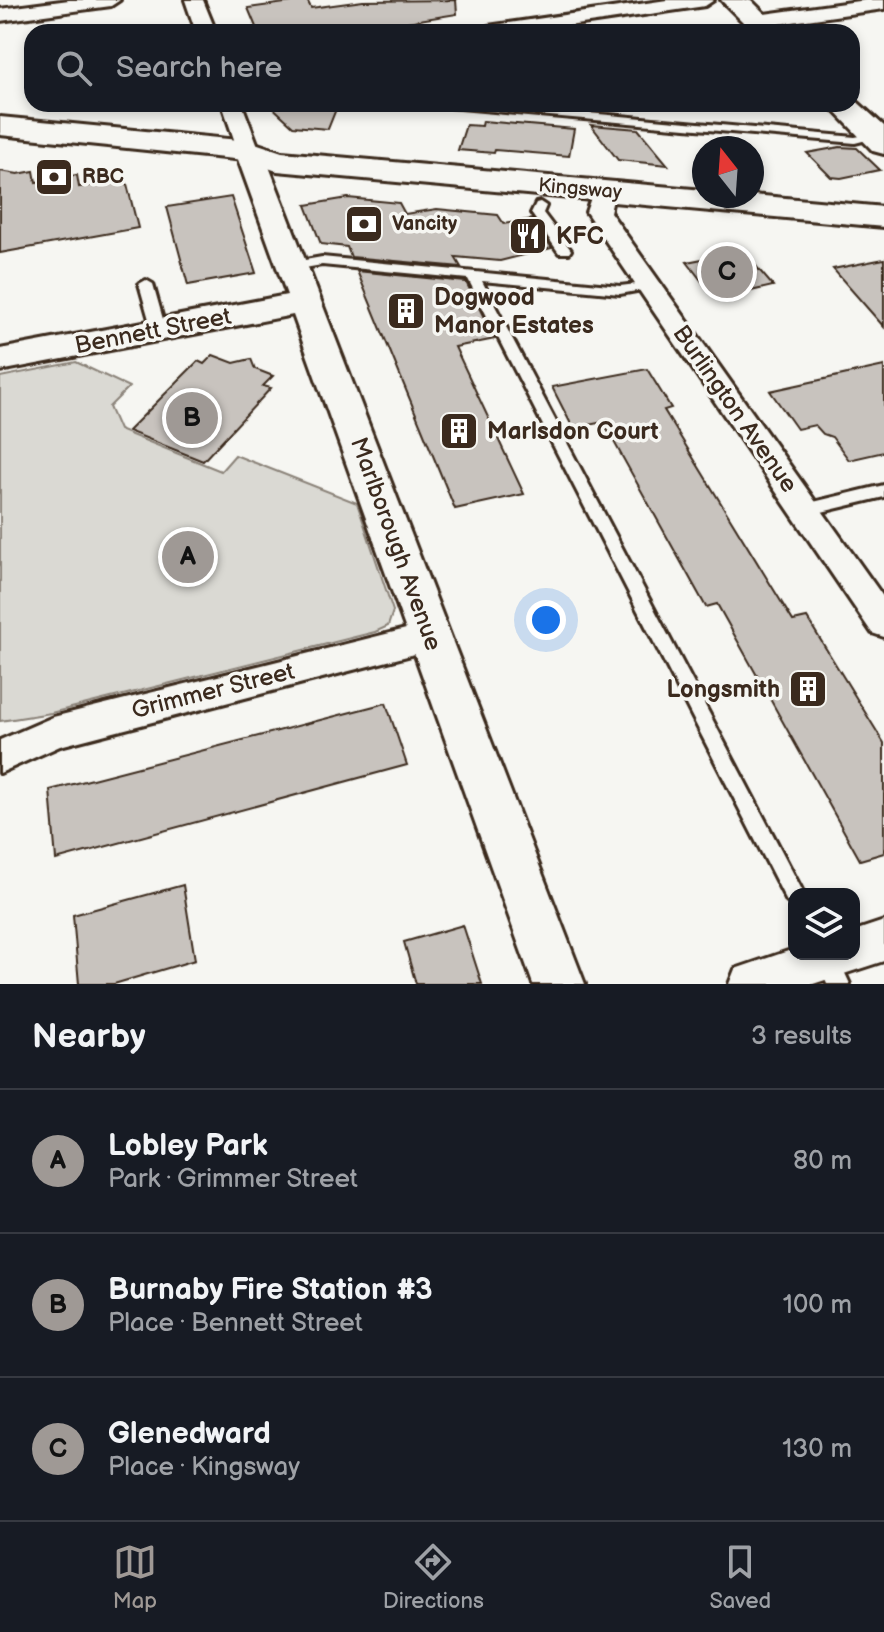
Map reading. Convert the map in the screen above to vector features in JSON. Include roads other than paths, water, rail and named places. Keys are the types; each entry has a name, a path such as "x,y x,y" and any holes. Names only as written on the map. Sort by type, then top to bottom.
{"main road":[{"path":"735,0 761,24"},
{"path":"851,112 880,140"},
{"name":"Kingsway","path":"0,126 260,160 884,217"},
{"name":"Kingsway","path":"0,149 260,160"}],"street":[{"path":"0,15 111,0"},
{"path":"194,0 203,24"},
{"path":"542,24 705,0"},
{"path":"774,24 884,3"},
{"name":"Marlborough Avenue","path":"236,112 260,160 300,284 559,984"},
{"name":"Burlington Avenue","path":"603,191 598,212 884,624"},
{"name":"Bennett Street","path":"0,360 159,330 300,284"},
{"name":"Grimmer Street","path":"0,757 53,732 430,637"},
{"path":"860,951 884,941"},
{"path":"750,984 838,960"}],"lane":[{"path":"539,112 880,140"},
{"path":"540,206 537,213 564,250"},
{"path":"300,284 322,261 620,290 648,285"},
{"path":"472,275 790,888"},
{"path":"146,284 159,330"},
{"path":"805,510 884,491"}],"place":[{"name":"RBC","path":"54,177"},
{"name":"Vancity","path":"364,224"},
{"name":"KFC","path":"528,236"},
{"name":"Glenedward","path":"727,272"},
{"name":"Dogwood Manor Estates","path":"406,311"},
{"name":"Burnaby Fire Station #3","path":"192,418"},
{"name":"Marlsdon Court","path":"459,431"},
{"name":"Lobley Park","path":"188,557"},
{"name":"Longsmith","path":"808,689"}]}
